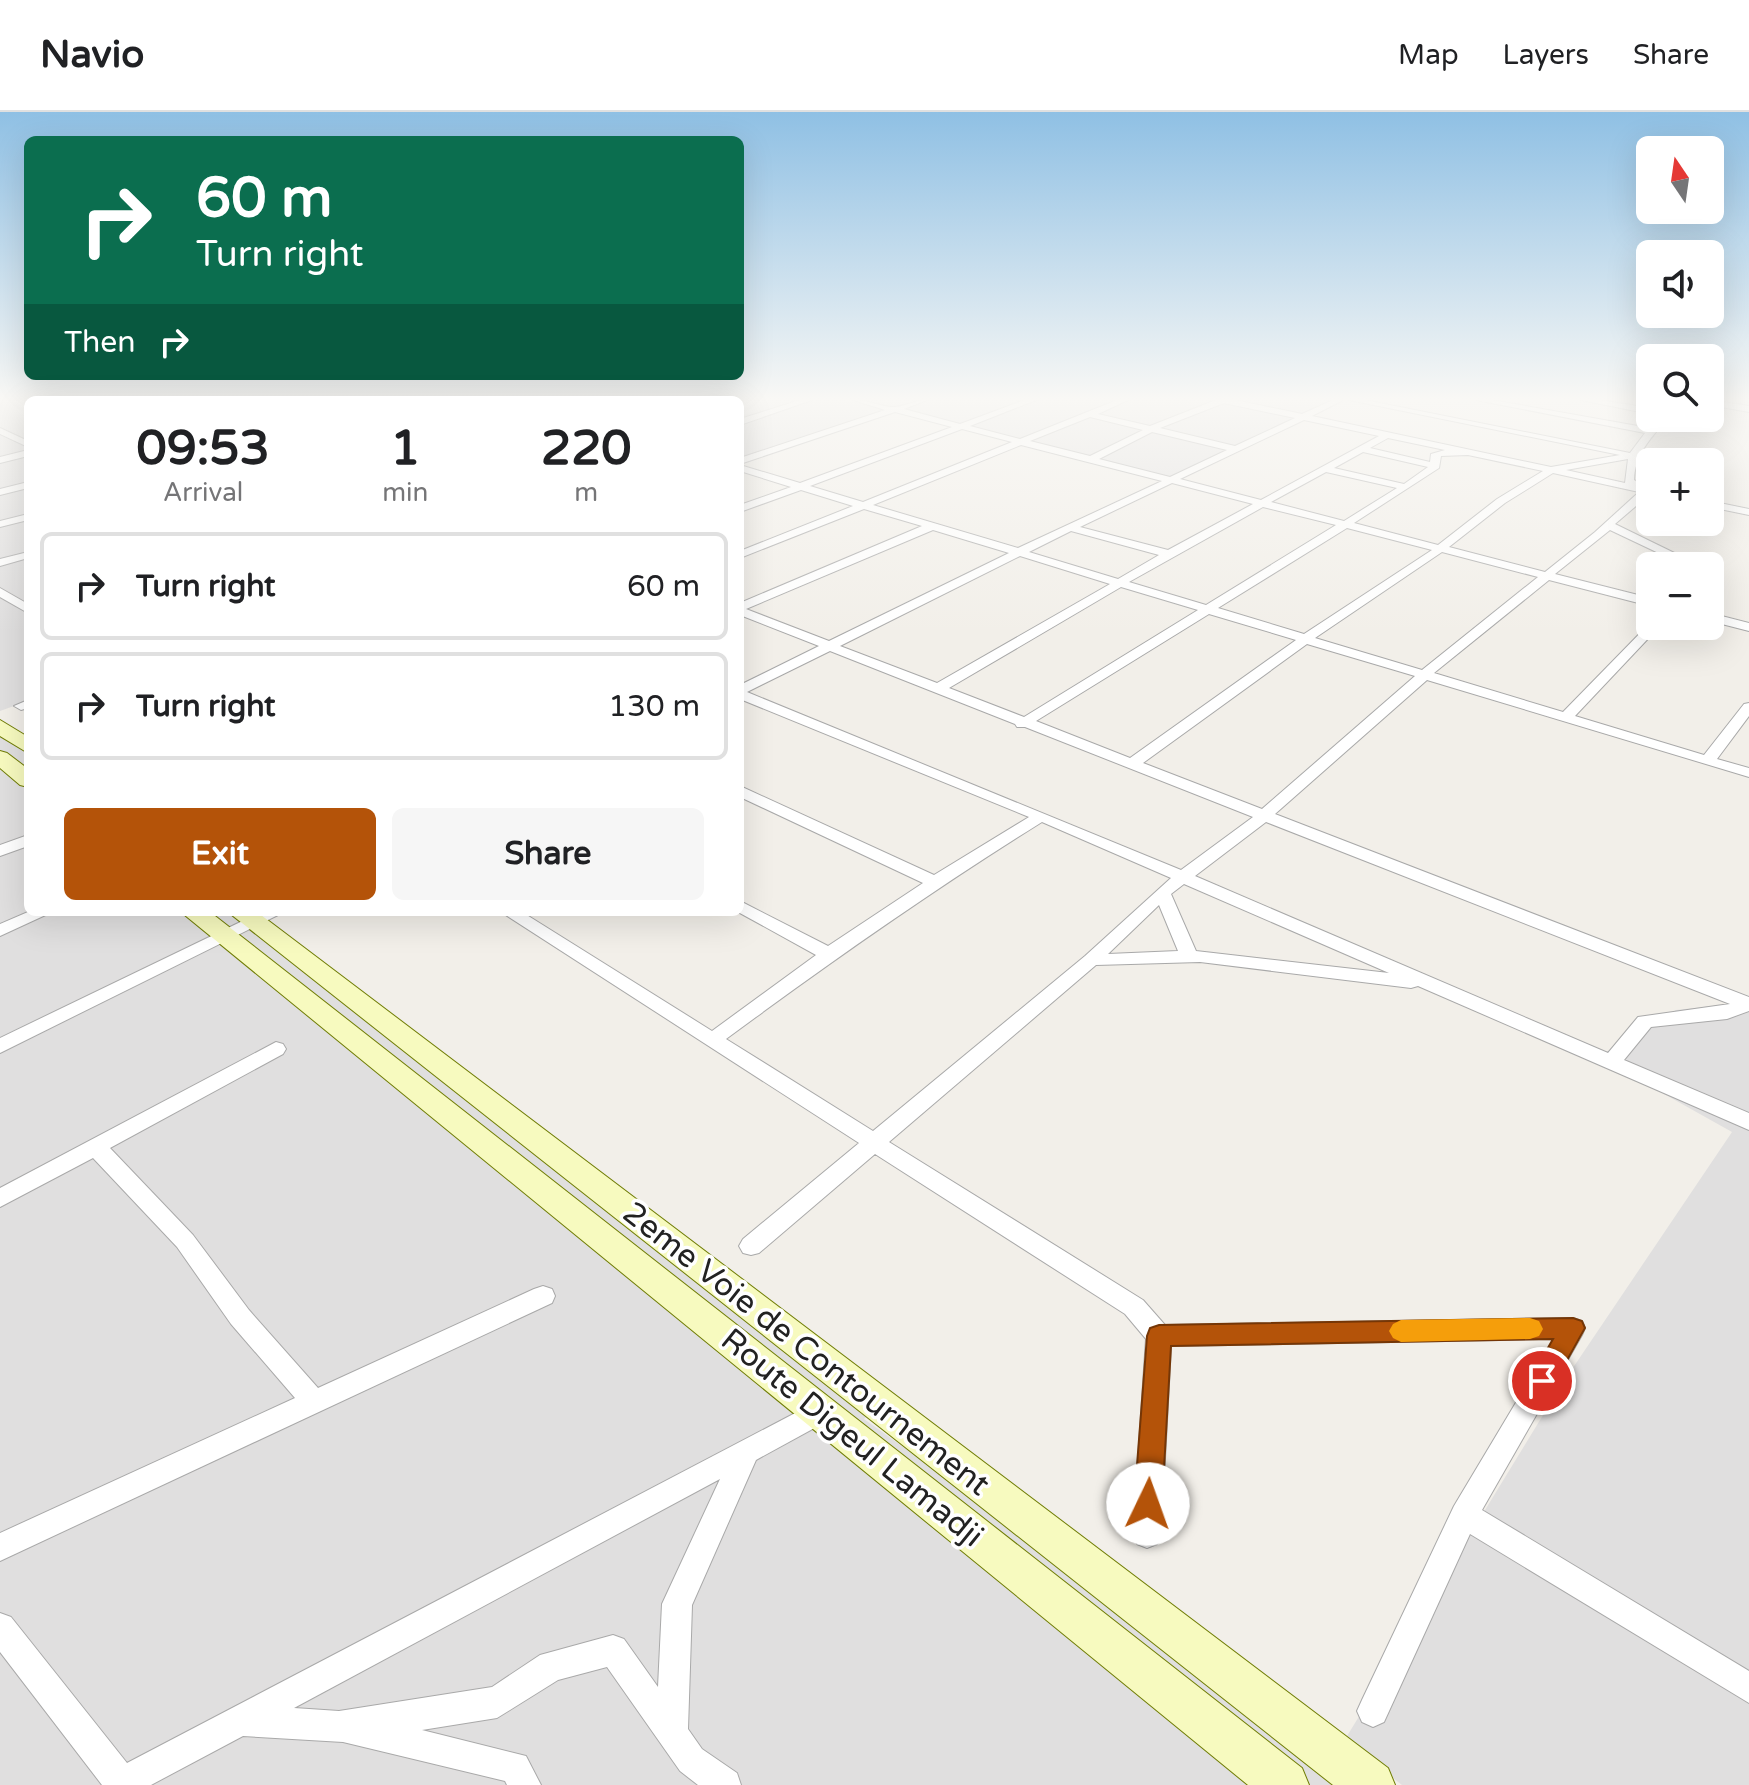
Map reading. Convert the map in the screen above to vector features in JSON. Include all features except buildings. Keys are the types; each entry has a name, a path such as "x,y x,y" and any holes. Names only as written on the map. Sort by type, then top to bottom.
{"main road":[{"path":"0,726 24,744"},
{"path":"0,757 24,777"},
{"name":"Route Digeul Lamadji","path":"218,916 249,921 820,1412 1285,1785"},
{"name":"2eme Voie de Contournement","path":"249,921 1371,1785"}],"street":[{"path":"779,478 1749,773"},
{"path":"744,508 823,478"},
{"path":"744,553 929,478"},
{"path":"1167,478 1636,598"},
{"path":"937,689 1169,554 1310,478"},
{"path":"1366,478 1406,487"},
{"path":"1022,724 1416,478"},
{"path":"1130,765 1307,638 1440,549 1501,501 1538,478"},
{"path":"1590,478 1636,488"},
{"path":"744,690 1171,479"},
{"path":"0,492 24,486"},
{"path":"751,1246 1091,960 1162,893 1265,815 1427,673 1636,500"},
{"path":"1724,507 1749,512"},
{"path":"0,524 24,518"},
{"path":"744,607 935,525"},
{"path":"1608,525 1665,552"},
{"path":"1071,528 1169,554"},
{"path":"0,563 24,556"},
{"path":"0,592 24,604"},
{"path":"744,611 1022,724 1265,815 1748,1004"},
{"path":"1724,621 1749,627"},
{"path":"1567,716 1640,640"},
{"path":"744,694 1041,816 1749,1122"},
{"path":"1708,760 1749,707"},
{"path":"744,793 935,882"},
{"path":"712,1040 829,954 935,882 1041,816"},
{"path":"0,851 24,842"},
{"path":"1162,893 1189,956"},
{"path":"744,908 829,954"},
{"path":"0,931 34,916"},
{"path":"516,916 1134,1307 1159,1336 1147,1534"},
{"path":"0,1046 249,921"},
{"path":"1091,960 1189,956 1432,985"},
{"path":"1611,1062 1645,1021 1727,1013 1748,1004"},
{"path":"0,1198 276,1049"},
{"path":"95,1146 185,1241 240,1317 313,1401"},
{"path":"0,1547 543,1296"},
{"path":"1159,1336 1573,1328 1464,1515 1373,1711"},
{"path":"0,1628 121,1784 820,1412"},
{"path":"672,1733 677,1604 745,1454"},
{"path":"1464,1515 1749,1688"},
{"path":"339,1727 497,1702 551,1666 613,1650 691,1760 725,1785"},
{"path":"243,1720 339,1727 515,1767 525,1785"}],"shaded area":[{"path":"0,478 24,478 24,702 0,711"},
{"path":"0,733 24,752 24,916 232,916 868,1415 864,1419 1079,1572 1346,1785 0,1785"},
{"path":"1749,1002 1749,1785 1402,1785 1344,1741 1562,1384 1732,1132 1598,1057 1676,1010"}],"slow traffic":[{"path":"1401,1331 1530,1329"}],"route":[{"path":"1148,1504 1159,1336 1573,1328 1542,1381"}]}
